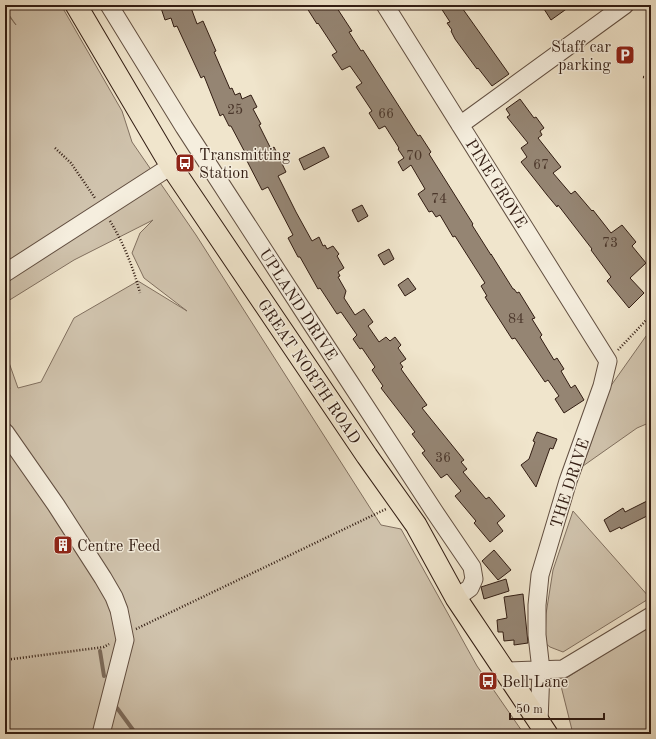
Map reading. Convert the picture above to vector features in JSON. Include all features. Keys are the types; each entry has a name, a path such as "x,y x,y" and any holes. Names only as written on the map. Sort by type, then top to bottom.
{"main road":[{"name":"GREAT NORTH ROAD","path":"76,5 171,166 416,525 456,598 543,728"}],"street":[{"name":"UPLAND DRIVE","path":"109,5 184,127 472,567 474,579 470,588 456,598"},
{"name":"PINE GROVE","path":"385,5 608,361"},
{"path":"460,125 625,5"},
{"path":"5,273 171,166"},
{"name":"THE DRIVE","path":"541,670 537,605 540,575 568,481 602,386 608,361"},
{"path":"5,432 56,505 103,578 114,597 119,610 125,636 101,734"},
{"path":"505,671 563,669 651,616"},
{"path":"541,670 543,728"}],"path":[{"path":"643,77 651,78"},
{"path":"55,148 71,163 124,244 140,293"},
{"path":"608,361 651,315"},
{"path":"5,660 104,647 138,628 400,502"}],"shaded area":[{"path":"5,5 61,5 122,111 132,142 196,235 381,525 401,529 477,666 524,734 5,734 5,397 10,388 5,382 5,11 16,25 5,9","holes":["153,220 140,233 132,253 144,278 187,311 138,281 74,318 41,382 18,388 7,357 8,301 74,260"]},
{"path":"651,329 651,422 637,428 583,466 610,387"},
{"path":"573,511 650,598 563,652 550,647 545,643 546,614 553,570"},
{"path":"651,625 651,734 573,734 560,682"}],"building":[{"path":"160,5 190,5 197,24 203,21 216,51 214,52 230,89 232,88 235,95 240,93 242,99 251,95 257,107 253,109 261,124 259,125 271,149 274,147 286,172 278,176 312,241 319,237 323,246 325,245 327,249 333,246 339,254 337,256 344,268 338,272 340,276 338,277 346,291 344,298 355,315 364,309 373,322 368,326 379,342 386,337 390,341 395,337 401,345 398,348 406,359 400,363 403,367 401,369 427,405 422,408 464,460 461,462 467,469 463,472 486,499 489,497 505,516 497,523 503,531 490,542 474,523 476,521 455,496 461,491 447,474 441,478 422,453 425,451 412,434 415,432 381,388 383,386 372,370 375,367 362,348 360,349 353,339 357,335 341,312 337,314 320,288 318,289 300,257 298,257 288,238 293,235 268,187 262,190 247,161 249,160 231,126 229,126 223,114 220,116 204,76 201,78 177,26 174,27 171,18 165,20"},
{"path":"305,5 335,5 352,31 349,32 361,51 363,50 418,136 420,135 431,152 429,154 491,255 513,289 517,293 519,292 535,318 532,319 542,335 540,337 554,360 557,358 564,369 561,371 571,388 575,385 584,400 564,413 555,399 559,396 548,380 545,382 515,338 512,339 485,297 487,296 481,286 485,283 455,236 453,237 440,215 436,217 432,211 429,212 418,194 425,189 411,165 403,171 398,162 404,158 398,149 399,148 385,126 379,129 369,113 372,111 356,87 362,83 350,66 342,70 332,55 337,52"},
{"path":"439,5 460,5 509,74 492,86 478,68 477,69 455,39 451,31 452,30 447,23 450,22"},
{"path":"549,5 572,5 551,20 544,9"},
{"path":"520,99 534,118 536,117 544,128 540,131 542,135 538,138 561,167 553,173 571,194 575,191 592,211 593,210 611,233 622,225 636,242 632,246 646,263 630,278 644,293 629,308 607,281 611,277 591,250 592,249 558,205 557,207 521,162 527,157 521,148 528,143 507,117 510,115 506,109"},
{"path":"324,147 329,157 304,170 299,159"},
{"path":"362,205 368,216 358,222 352,210"},
{"path":"389,249 394,259 384,265 378,255"},
{"path":"408,278 416,289 405,296 398,285"},
{"path":"537,432 557,439 553,449 550,448 536,487 521,465 529,459 535,442 533,441"},
{"path":"651,499 651,514 621,529 620,527 610,532 604,520 623,508 625,512"},
{"path":"494,550 511,570 498,580 482,561"},
{"path":"506,579 509,591 484,599 481,587"},
{"path":"523,594 528,643 514,645 514,640 504,641 503,632 498,632 497,620 507,618 504,597"}],"waterway":[{"path":"100,651 104,676"},
{"path":"117,708 136,734"}],"place":[{"name":"Staff car parking","path":"625,55"},
{"name":"Transmitting Station","path":"185,163"},
{"name":"Centre Feed","path":"63,545"},
{"name":"Bell Lane","path":"488,681"}]}
